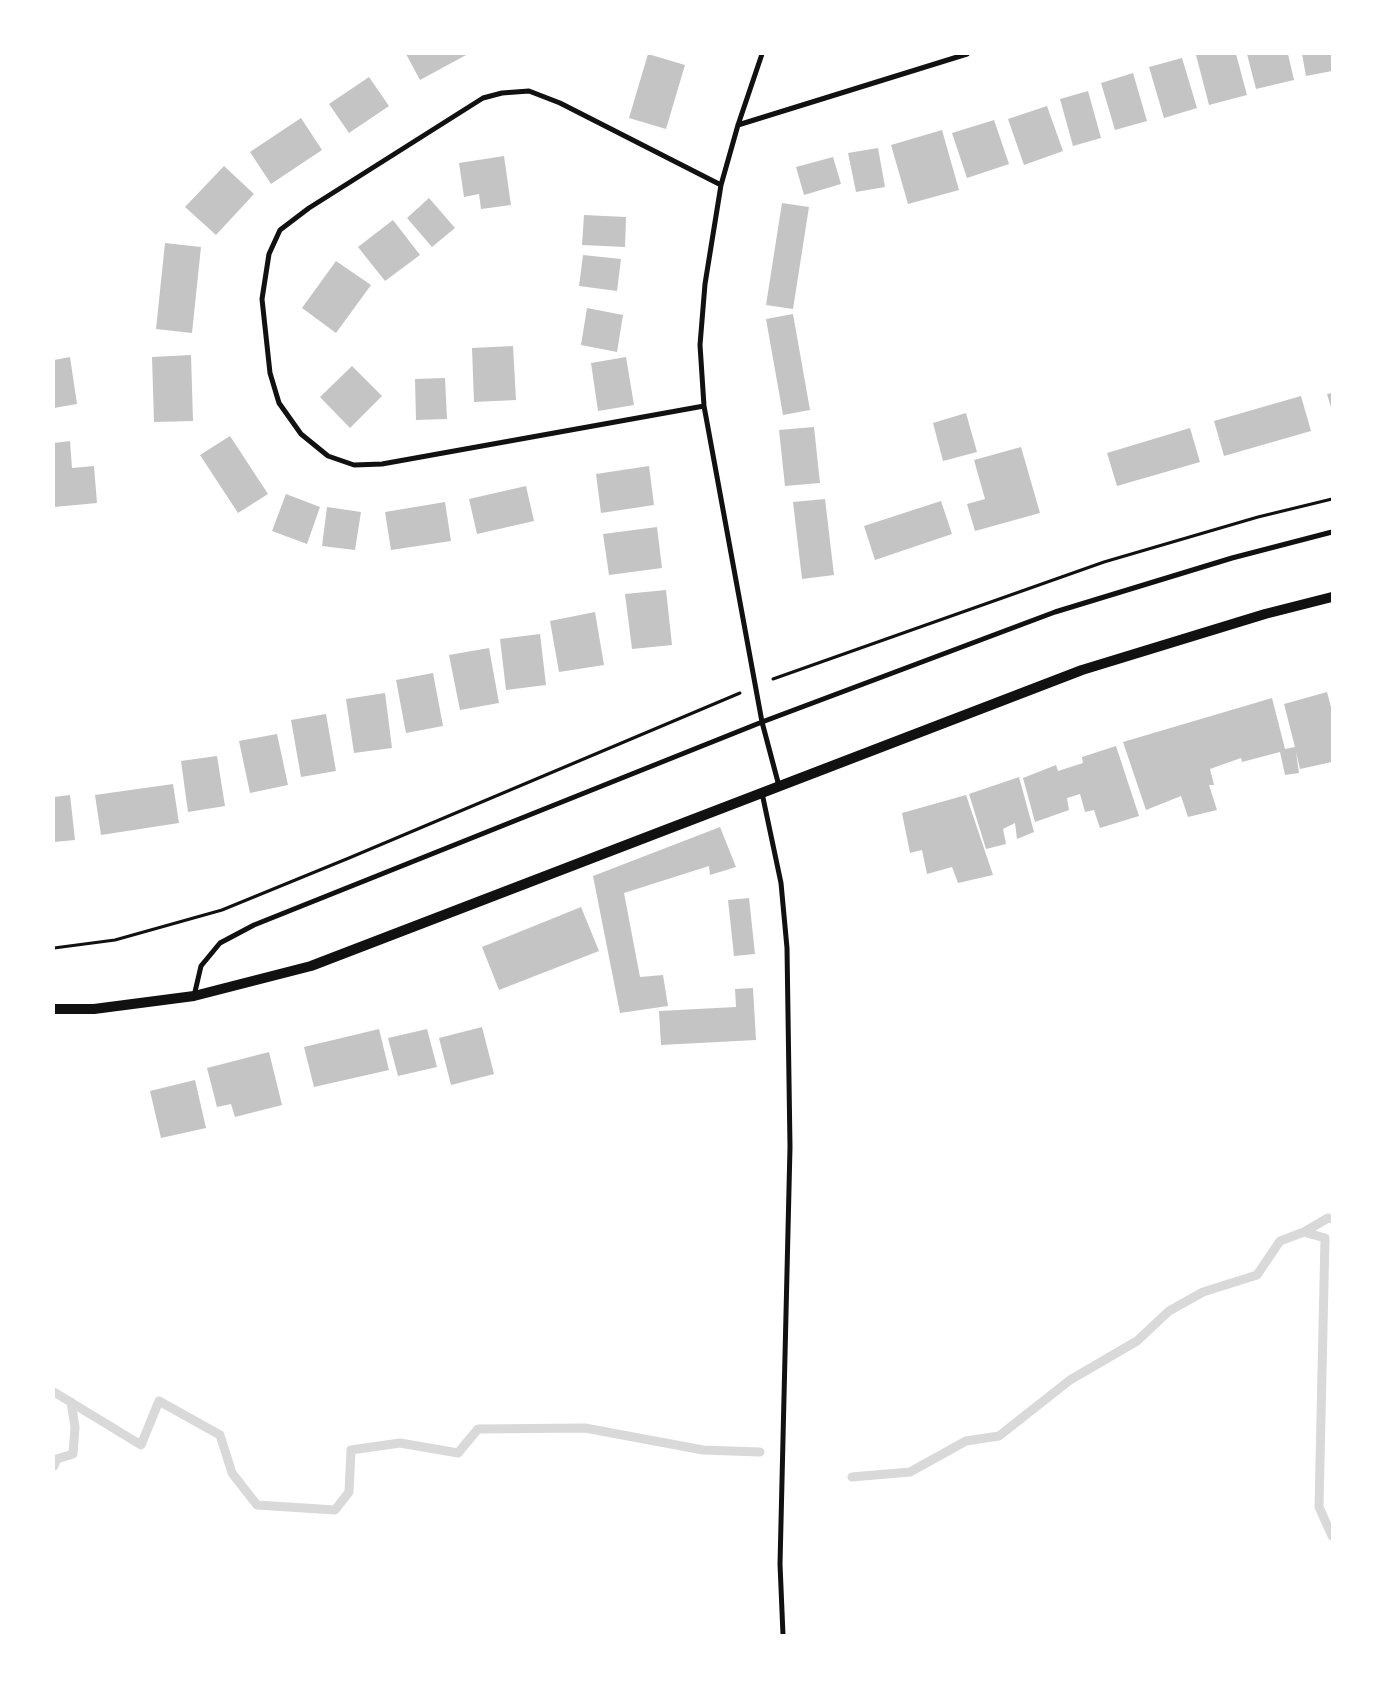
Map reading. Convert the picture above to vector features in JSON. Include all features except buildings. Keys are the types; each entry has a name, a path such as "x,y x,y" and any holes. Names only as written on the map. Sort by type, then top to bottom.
{"main road":[{"path":"54,1009 94,1009 194,996 310,966 1082,670 1265,614 1332,597"}],"street":[{"path":"762,54 738,125 721,185 705,284 700,345 704,406 762,722 779,786"},
{"path":"738,125 967,54"},
{"path":"704,406 382,464 354,465 328,456 301,434 279,403 270,373 262,299 269,254 280,230 309,208 483,98 502,93 528,91 560,103 721,185"},
{"path":"194,996 201,966 220,943 254,924 762,722 1056,612 1232,558 1332,532"},
{"path":"762,792 781,883 787,948 790,1147 780,1564 783,1635"}],"path":[{"path":"54,948 115,940 222,910 756,686 1104,562 1258,517 1332,499"}],"waterway":[{"path":"852,1477 910,1472 966,1441 999,1436 1070,1380 1137,1341 1169,1311 1203,1292 1257,1275 1280,1241 1304,1232 1328,1218 1332,1219"},
{"path":"1304,1232 1325,1238 1319,1507 1332,1536"},
{"path":"54,1392 141,1445 159,1401 220,1435 232,1473 257,1505 335,1510 349,1492 351,1450 400,1443 458,1453 478,1429 585,1428 703,1450 760,1452"},
{"path":"54,1466 57,1459 73,1454 75,1427 71,1402"}]}
